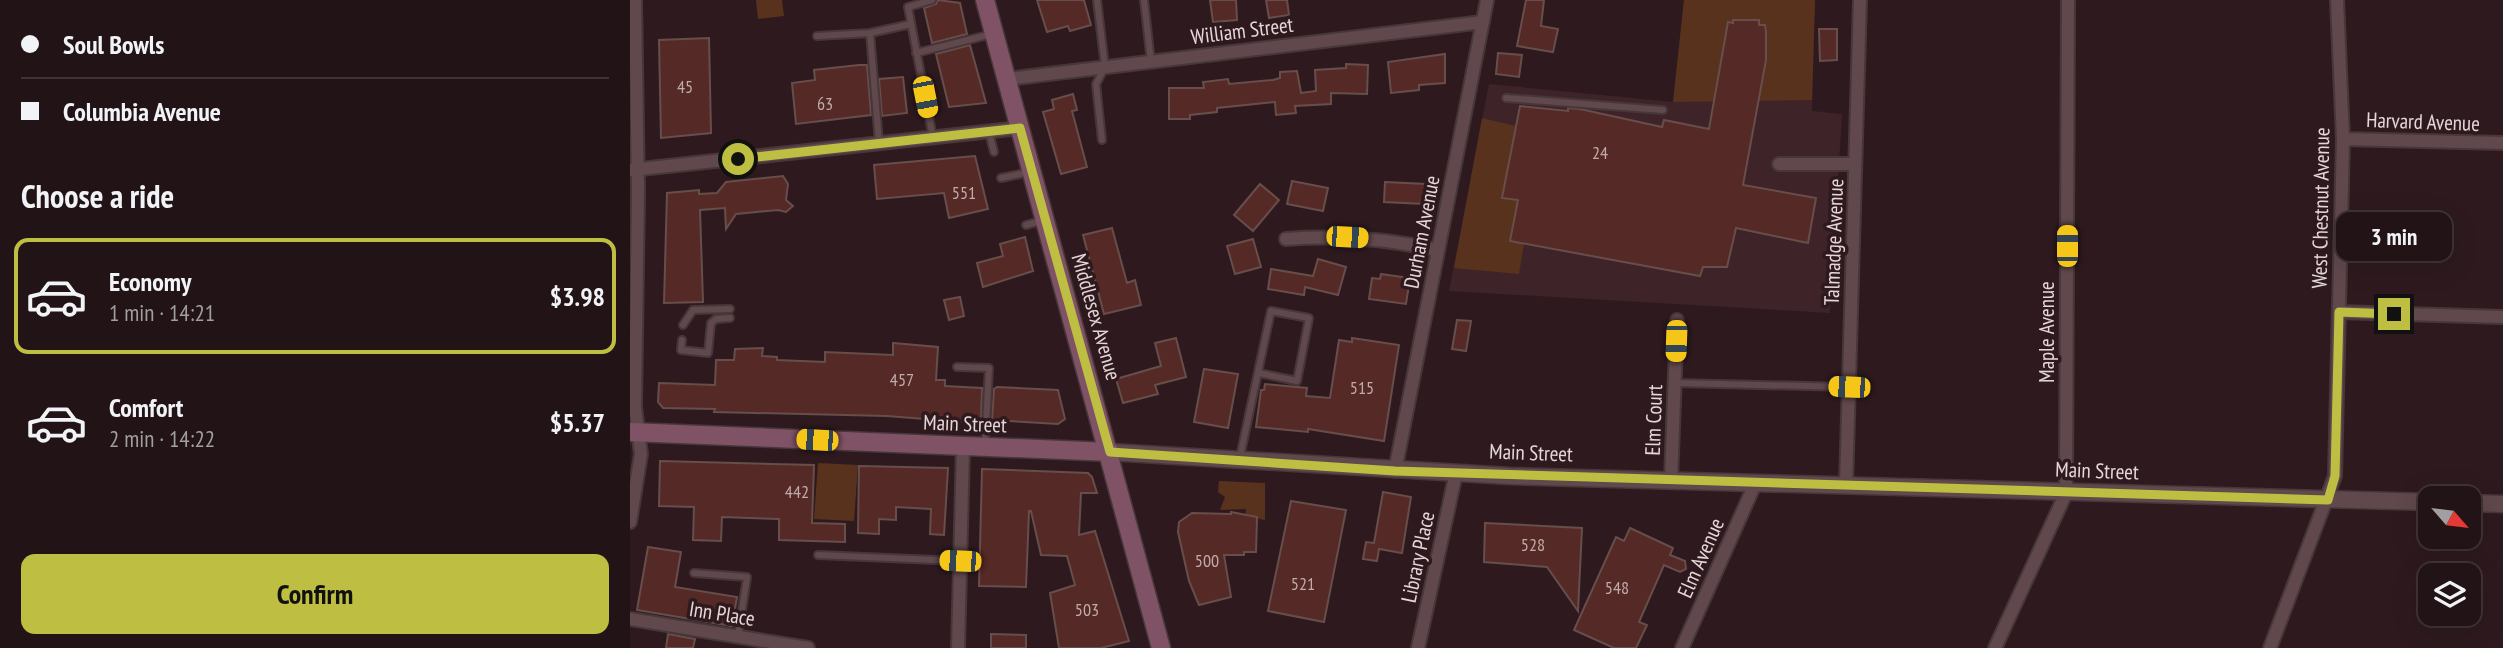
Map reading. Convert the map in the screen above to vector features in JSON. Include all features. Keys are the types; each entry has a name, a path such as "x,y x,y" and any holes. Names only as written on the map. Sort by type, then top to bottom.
{"main road":[{"name":"Middlesex Avenue","path":"985,0 1110,452 1161,648"},
{"name":"Main Street","path":"634,432 1110,452"}],"street":[{"path":"630,522 641,454 634,432 635,0"},
{"name":"Durham Avenue","path":"1395,471 1487,0"},
{"name":"Talmadge Avenue","path":"1846,485 1860,0"},
{"name":"Maple Avenue","path":"1994,648 2066,493 2068,0"},
{"name":"West Chestnut Avenue","path":"2270,648 2335,476 2343,139 2337,0"},
{"name":"William Street","path":"1007,79 1483,22"},
{"path":"634,170 1020,128"},
{"name":"Harvard Avenue","path":"2343,139 2503,143"},
{"path":"1779,164 1855,164"},
{"path":"1286,239 1329,236 1364,238 1438,250"},
{"path":"2339,312 2503,317"},
{"name":"Elm Court","path":"1671,480 1677,320"},
{"path":"958,648 963,447"},
{"name":"Main Street","path":"1110,452 1395,471 1755,484 2418,502"},
{"name":"Library Place","path":"1418,648 1456,473"},
{"name":"Elm Avenue","path":"1682,648 1755,484"},
{"path":"2482,503 2503,504"},
{"name":"Inn Place","path":"630,619 808,648"}],"lane":[{"path":"932,0 908,8 933,138"},
{"path":"1097,0 1105,67 1096,84 1102,140"},
{"path":"1144,0 1151,62"},
{"path":"817,37 870,33 911,24"},
{"path":"870,33 879,144"},
{"path":"916,53 994,33"},
{"path":"1506,98 1663,110"},
{"path":"989,132 994,152"},
{"path":"1001,178 1032,171"},
{"path":"1026,225 1046,220"},
{"path":"683,325 693,310 730,309"},
{"path":"1240,461 1272,311 1309,318 1297,381 1259,373"},
{"path":"682,340 681,350 708,353 711,323 716,319 730,318"},
{"path":"957,367 989,368 985,447"},
{"path":"1675,383 1849,387"},
{"path":"818,555 960,561"},
{"path":"694,573 747,577 738,636"}],"shaded area":[{"path":"756,0 782,0 784,16 758,19"},
{"path":"1684,0 1815,0 1812,111 1842,114 1830,313 1449,291 1489,84 1673,102"},
{"path":"1684,0 1815,0 1812,100 1673,102"},
{"path":"1482,118 1516,126 1502,197 1518,200 1510,240 1524,243 1519,274 1454,268"},
{"path":"818,463 858,465 854,521 814,519"},
{"path":"1219,481 1265,483 1265,520 1245,516 1246,509 1220,510 1225,497 1218,492"}],"building":[{"path":"938,0 960,3 967,34 932,43 924,8 936,4"},
{"path":"1037,0 1084,0 1091,25 1070,31 1068,26 1047,32"},
{"path":"1210,0 1236,0 1237,20 1213,22"},
{"path":"1266,0 1287,0 1289,15 1269,18"},
{"path":"1526,0 1544,0 1541,26 1558,29 1553,52 1517,46"},
{"path":"1733,20 1759,20 1759,25 1765,25 1766,32 1766,60 1743,185 1816,198 1808,243 1736,228 1727,267 1703,267 1700,276 1510,241 1518,200 1502,198 1520,106 1568,111 1568,108 1580,109 1662,127 1664,120 1709,129 1728,22 1733,23"},
{"path":"1819,29 1837,29 1837,60 1820,61"},
{"path":"709,38 711,133 661,138 659,40"},
{"path":"970,45 986,103 949,107 936,54"},
{"path":"1498,53 1522,55 1519,77 1496,74"},
{"path":"1445,54 1445,83 1419,85 1419,90 1391,93 1388,62"},
{"path":"1346,64 1368,65 1367,94 1331,93 1331,104 1295,106 1296,113 1276,115 1275,102 1217,108 1217,112 1190,115 1190,119 1169,119 1169,88 1204,88 1203,82 1228,79 1229,84 1273,80 1280,78 1280,72 1297,71 1301,93 1316,91 1315,70 1346,68"},
{"path":"867,65 871,115 796,124 792,83 815,80 814,70"},
{"path":"903,77 907,113 882,116 879,79"},
{"path":"1073,94 1077,110 1072,111 1087,167 1061,174 1043,112 1054,109 1052,100"},
{"path":"975,156 988,209 949,218 944,193 877,199 874,165"},
{"path":"783,176 788,184 786,200 793,206 786,212 778,210 736,214 726,229 725,208 700,210 703,302 664,303 667,193 699,190 699,194 717,193 726,182"},
{"path":"1292,181 1328,188 1323,211 1287,204"},
{"path":"1385,182 1426,184 1424,204 1384,202"},
{"path":"1260,184 1279,200 1253,231 1234,215"},
{"path":"1112,228 1127,283 1135,280 1141,305 1104,314 1083,235"},
{"path":"1025,237 1033,271 983,287 977,263 1003,256 1000,244"},
{"path":"1253,239 1261,267 1235,274 1227,246"},
{"path":"1318,259 1346,267 1338,295 1305,287 1304,295 1268,289 1271,269 1313,276"},
{"path":"1381,274 1410,278 1406,304 1369,299 1372,278 1380,279"},
{"path":"960,297 964,316 949,320 944,300"},
{"path":"1457,320 1471,321 1466,351 1452,349"},
{"path":"1176,338 1186,377 1155,385 1158,394 1123,403 1116,379 1161,366 1155,343"},
{"path":"1352,338 1399,345 1384,441 1308,429 1308,432 1256,427 1261,390 1264,390 1265,384 1307,388 1306,396 1330,398 1339,340 1352,342"},
{"path":"893,343 938,347 936,380 945,380 945,386 982,388 981,420 976,423 887,416 714,412 715,409 663,408 658,402 659,383 715,385 716,360 734,360 735,349 763,348 762,356 777,357 777,360 825,362 825,352 893,355"},
{"path":"1204,369 1238,374 1228,428 1194,422"},
{"path":"994,389 1058,390 1065,419 1058,424 992,420"},
{"path":"660,461 814,465 812,523 845,524 845,542 779,540 779,519 722,517 721,541 693,540 694,507 659,506"},
{"path":"859,466 948,468 944,535 930,534 931,509 896,507 896,520 879,519 879,534 858,533"},
{"path":"982,469 1088,473 1092,477 1097,493 1081,493 1079,535 1095,531 1129,641 1101,648 1059,648 1050,593 1075,585 1067,556 1041,555 1031,511 1026,587 979,586"},
{"path":"1383,492 1411,497 1402,553 1379,549 1377,561 1363,559 1366,542 1374,543"},
{"path":"1291,501 1346,510 1324,622 1268,611"},
{"path":"1231,512 1257,517 1256,552 1224,555 1231,597 1199,605 1189,581 1178,532 1179,522 1192,513"},
{"path":"1485,523 1582,528 1578,611 1547,567 1484,562"},
{"path":"1630,528 1673,548 1670,555 1685,561 1686,569 1680,572 1664,565 1639,622 1647,625 1636,648 1614,648 1574,630 1616,537 1624,541"},
{"path":"648,547 681,552 675,587 737,597 732,626 637,610"},
{"path":"668,634 695,639 693,648 666,648"},
{"path":"991,634 1026,635 1026,648 991,648"}],"route":[{"path":"738,159 1020,128 1110,452 1510,476 2328,500 2335,476 2339,312 2394,314"}]}
